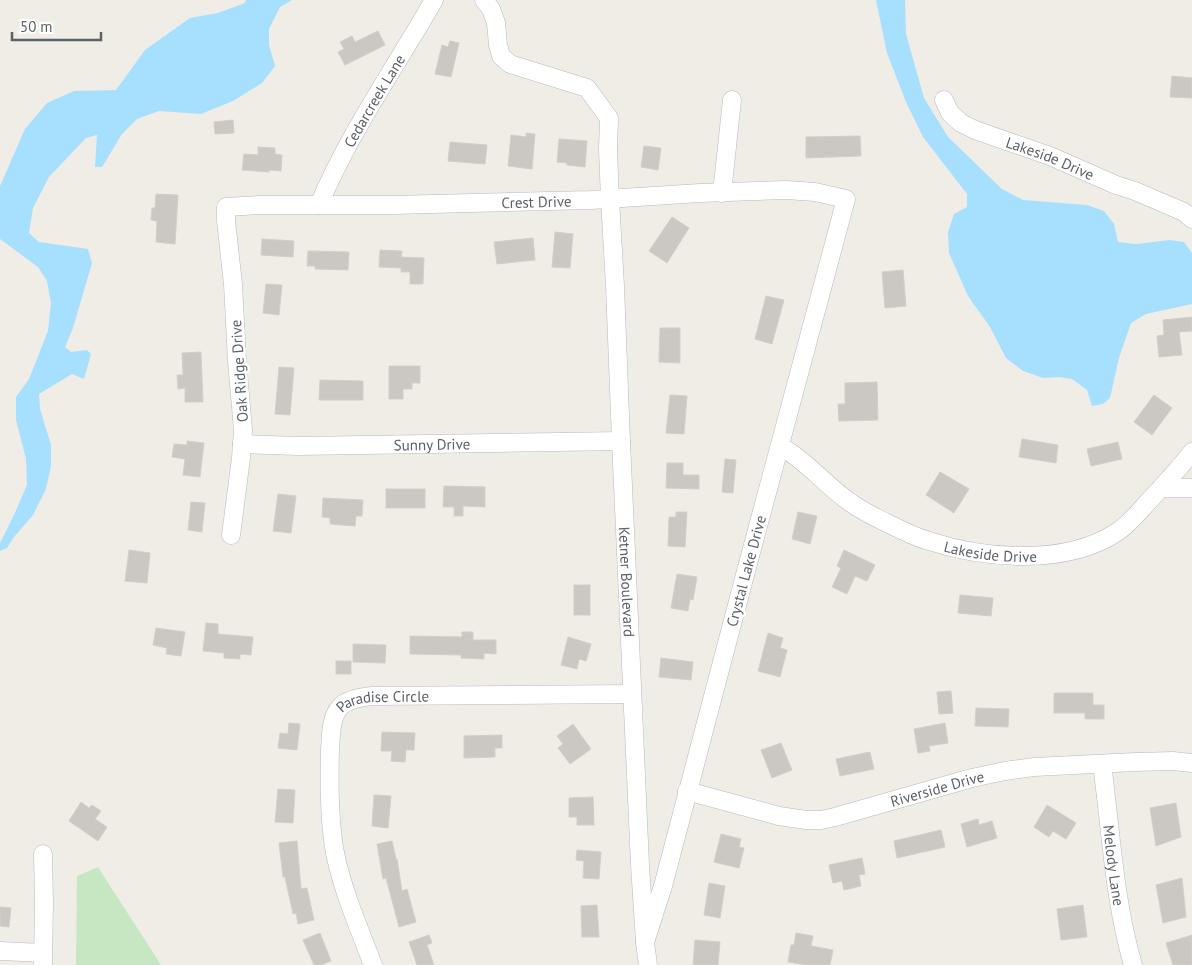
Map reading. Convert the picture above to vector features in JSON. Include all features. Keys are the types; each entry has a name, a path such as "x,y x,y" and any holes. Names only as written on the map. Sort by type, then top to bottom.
{"street":[{"name":"Cedarcreek Lane","path":"319,205 328,182 348,145 434,0"},
{"name":"Ketner Boulevard","path":"484,0 491,9 496,23 501,56 510,64 587,88 609,118 608,150 639,855 648,965"},
{"path":"722,193 732,100"},
{"name":"Lakeside Drive","path":"944,100 950,113 961,123 975,130 1050,156 1184,212 1192,219"},
{"name":"Crest Drive","path":"226,207 610,199 786,190 815,192 846,199"},
{"name":"Crystal Lake Drive","path":"645,942 663,886 846,199"},
{"name":"Oak Ridge Drive","path":"226,207 243,430 231,535"},
{"name":"Sunny Drive","path":"242,444 298,446 620,440"},
{"name":"Lakeside Drive","path":"780,446 806,464 850,503 915,536 962,550 994,554 1041,555 1068,552 1086,547 1115,533 1128,524 1192,452"},
{"path":"1161,488 1192,488"},
{"name":"Paradise Circle","path":"373,965 348,900 333,841 330,763 331,733 334,719 340,708 349,701 360,697 372,696 632,694"},
{"name":"Riverside Drive","path":"688,791 779,816 821,820 1005,770 1172,761 1192,763"},
{"name":"Melody Lane","path":"1102,764 1120,908 1133,965"},
{"path":"0,951 43,959 43,854"}],"green space":[{"path":"98,867 161,965 76,965 77,876"}],"water":[{"path":"246,0 292,0 280,7 269,29 269,45 275,66 262,83 233,101 201,114 159,111 137,119 122,134 102,167 95,167 97,135 86,138 49,177 33,208 29,233 39,242 88,249 92,263 73,328 65,347 71,352 87,350 91,354 84,379 72,374 39,394 40,409 51,445 51,466 46,489 33,515 7,548 0,551 0,543 27,485 26,459 16,420 16,397 29,379 48,331 51,303 47,281 38,267 0,239 0,186 25,129 47,103 74,91 116,90 145,50 190,18 218,13 245,3"},
{"path":"876,0 905,0 906,34 924,98 948,137 1002,189 1023,200 1087,205 1104,211 1114,224 1118,242 1136,244 1170,240 1184,242 1192,253 1192,304 1146,314 1131,323 1119,358 1110,398 1103,404 1092,406 1087,390 1072,379 1059,377 1043,378 1023,371 1006,358 990,327 968,296 949,253 948,232 954,214 967,207 967,194 923,137 906,102 887,53"}],"building":[{"path":"378,31 385,45 345,65 338,52 344,49 340,42 352,36 355,42"},
{"path":"450,41 459,43 451,77 435,74 442,45 448,47"},
{"path":"1172,76 1192,78 1192,98 1170,97"},
{"path":"233,120 234,133 215,134 214,122"},
{"path":"526,133 535,134 532,169 508,166 511,135 526,137"},
{"path":"860,136 861,156 806,158 806,137"},
{"path":"559,139 587,141 585,167 557,162"},
{"path":"450,142 487,145 485,164 448,161"},
{"path":"644,146 661,148 658,170 641,167"},
{"path":"258,147 275,148 275,154 282,155 281,171 242,170 244,154 258,155"},
{"path":"156,194 178,195 175,244 156,242 157,221 151,220 152,208 155,208"},
{"path":"672,217 689,228 667,263 649,251"},
{"path":"555,232 573,234 570,268 552,267"},
{"path":"533,238 535,260 497,264 494,242"},
{"path":"262,239 294,241 293,257 261,255"},
{"path":"380,250 402,251 401,257 424,258 423,284 410,284 410,272 401,272 401,268 379,267"},
{"path":"308,251 349,252 348,270 315,269 315,266 307,266"},
{"path":"903,270 906,306 885,308 882,272"},
{"path":"266,284 282,285 279,315 263,313"},
{"path":"766,296 784,300 772,344 755,339"},
{"path":"1192,317 1192,331 1179,332 1182,355 1159,357 1157,336 1164,335 1163,320"},
{"path":"660,328 680,328 680,363 659,362"},
{"path":"201,352 203,402 185,402 185,388 178,389 177,375 183,375 182,353"},
{"path":"389,366 420,366 420,383 412,383 412,389 403,389 403,399 389,399"},
{"path":"279,367 294,368 290,415 275,414"},
{"path":"320,380 363,381 363,400 319,400"},
{"path":"877,382 878,420 839,421 838,404 845,404 845,383"},
{"path":"670,395 687,396 684,434 666,433"},
{"path":"1154,395 1172,408 1152,435 1134,422"},
{"path":"1022,439 1058,445 1056,463 1019,457"},
{"path":"187,441 204,443 200,477 183,475 185,459 172,457 174,444 187,445"},
{"path":"1118,442 1122,459 1091,466 1087,449"},
{"path":"725,459 736,460 733,493 722,492"},
{"path":"667,463 683,463 683,475 699,475 699,489 666,488"},
{"path":"940,472 969,489 954,513 926,495"},
{"path":"444,486 485,487 485,507 463,506 463,516 454,516 454,507 443,507"},
{"path":"386,489 425,489 425,508 386,508"},
{"path":"278,494 296,496 291,533 273,531"},
{"path":"323,498 363,500 362,516 356,516 355,526 330,524 330,518 322,517"},
{"path":"191,502 205,503 202,532 188,530"},
{"path":"676,512 687,512 685,547 668,546 669,517 676,517"},
{"path":"798,512 817,516 810,544 792,539"},
{"path":"129,550 150,553 147,583 125,581"},
{"path":"844,550 875,565 867,581 855,576 847,594 832,587 841,568 837,566"},
{"path":"677,574 697,577 693,600 690,599 688,611 671,608"},
{"path":"574,585 590,585 590,615 574,615"},
{"path":"960,595 993,598 991,616 958,613"},
{"path":"206,623 218,624 218,634 253,637 251,655 240,654 240,659 224,658 224,653 203,651"},
{"path":"156,628 185,632 181,656 166,654 167,648 153,645"},
{"path":"462,632 473,632 473,640 496,640 496,654 484,653 484,659 461,658 461,655 410,654 410,636 462,637"},
{"path":"768,633 783,638 780,648 787,650 780,677 758,671"},
{"path":"568,637 591,644 586,661 579,659 577,669 561,665"},
{"path":"353,644 386,645 385,663 353,662"},
{"path":"661,658 693,662 691,680 659,677"},
{"path":"336,661 351,661 351,674 336,674"},
{"path":"951,691 953,713 939,714 937,692"},
{"path":"1054,693 1093,693 1093,705 1104,705 1104,719 1085,719 1085,713 1054,713"},
{"path":"976,708 1009,709 1008,727 975,726"},
{"path":"289,723 300,724 297,750 278,748 280,733 288,734"},
{"path":"945,723 948,743 929,746 930,751 918,753 914,729"},
{"path":"573,724 591,749 570,764 558,748 563,744 557,736"},
{"path":"382,732 415,733 414,750 406,750 405,762 391,761 392,751 381,751"},
{"path":"502,735 502,748 495,748 495,757 464,758 464,736"},
{"path":"781,743 792,770 772,778 761,750"},
{"path":"870,752 874,769 840,776 836,759"},
{"path":"278,789 295,790 293,823 275,822"},
{"path":"374,795 391,796 388,828 372,826"},
{"path":"593,797 594,825 577,825 577,817 569,817 569,798"},
{"path":"81,802 89,808 92,805 101,811 95,819 107,827 98,841 69,821"},
{"path":"1176,803 1181,837 1156,846 1150,808"},
{"path":"1047,805 1076,823 1066,839 1053,831 1049,837 1034,827"},
{"path":"978,819 979,825 992,821 997,838 967,847 961,824"},
{"path":"941,830 945,847 897,858 894,841"},
{"path":"721,834 741,839 739,847 744,848 739,868 714,862"},
{"path":"297,841 301,889 307,888 314,920 298,924 296,913 293,914 285,877 283,877 279,843"},
{"path":"392,841 402,891 407,889 416,922 399,927 386,878 383,879 377,844"},
{"path":"577,850 601,852 599,879 583,878 584,861 576,860"},
{"path":"862,858 865,874 859,875 861,886 844,890 842,881 833,883 829,865"},
{"path":"1182,878 1186,917 1163,923 1156,885"},
{"path":"709,883 725,886 720,918 704,915"},
{"path":"597,905 599,937 582,937 581,906"},
{"path":"1083,905 1087,937 1061,940 1057,909"},
{"path":"0,907 11,908 9,927 0,926"},
{"path":"320,933 331,961 321,965 314,965 303,940"},
{"path":"796,933 813,936 811,946 833,950 830,965 808,965 788,962 791,945 794,945"},
{"path":"429,935 432,943 427,945 434,965 417,965 409,942"},
{"path":"1192,935 1192,965 1173,965 1166,943"},
{"path":"695,940 720,942 718,965 693,965"}]}
